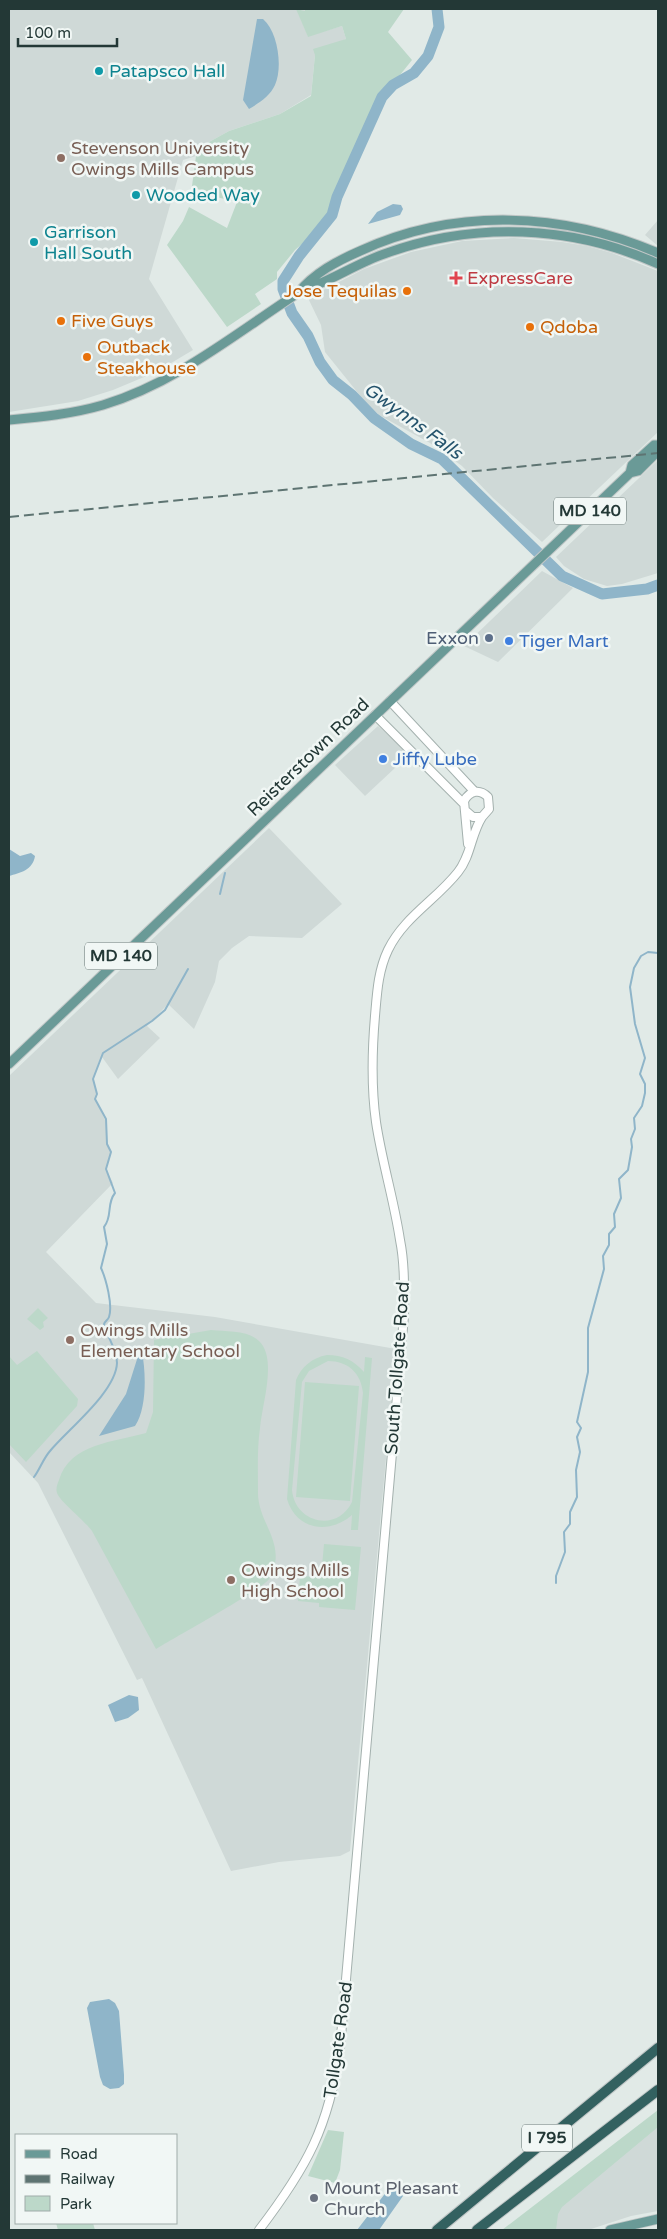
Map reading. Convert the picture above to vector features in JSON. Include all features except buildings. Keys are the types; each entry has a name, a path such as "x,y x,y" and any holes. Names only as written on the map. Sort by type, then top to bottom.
{"highway":[{"name":"I 795","path":"436,2230 658,2048"},
{"name":"I 795","path":"477,2230 658,2090"}],"main road":[{"path":"9,420 74,412 102,405 143,390 189,366 298,292 308,280 317,274 379,243 427,228 473,221 526,220 568,225 607,234 658,253"},
{"path":"298,292 314,288 357,264 386,253 436,239 474,232 520,231 575,237 613,246 658,264"},
{"name":"Reisterstown Road","path":"630,473 632,465 654,445 658,445"},
{"name":"Reisterstown Road","path":"9,1064 630,473 638,471 658,451"},
{"path":"610,2230 658,2219"}],"street":[{"path":"390,701 474,792"},
{"path":"376,714 473,817 482,817 489,809 489,800 482,792 474,792 466,797 465,808"},
{"name":"South Tollgate Road","path":"465,808 469,848"},
{"name":"South Tollgate Road","path":"356,1861 404,1316 401,1243 376,1123 374,1101 372,1062 378,984 383,961 394,938 415,913 458,872 482,817"},
{"name":"Tollgate Road","path":"259,2230 299,2176 314,2146 330,2105 340,2048 356,1861"}],"shaded area":[{"name":"Stevenson University Owings Mills Campus","path":"9,9 305,9 306,11 297,10 308,36 342,26 346,39 315,55 311,95 280,114 229,131 209,142 196,156 183,160 149,279 193,350 156,372 113,390 78,401 9,412"},
{"path":"658,220 658,246 645,235"},
{"path":"514,238 587,246 612,253 658,271 658,432 542,542 493,498 462,466 430,443 379,415 366,403 325,352 321,325 308,298 364,269 411,252 462,241"},
{"path":"658,460 658,573 622,584 607,586 584,579 564,566 556,557"},
{"path":"542,571 573,588 498,662 464,646"},
{"path":"378,726 410,754 365,796 335,765"},
{"name":"Owings Mills High School","path":"269,828 342,904 302,938 249,936 232,948 219,961 215,982 194,1029 168,1004 147,1026 160,1038 118,1079 102,1057 100,1059 93,1079 97,1094 95,1099 107,1124 107,1144 111,1152 106,1169 113,1183 46,1252 96,1303 215,1317 396,1349 350,1851 340,1856 279,1862 231,1871 142,1678 137,1680 38,1483 9,1452 9,1076"},
{"path":"658,2123 658,2211 631,2216 588,2230 550,2230 561,2199"}],"green space":[{"path":"296,9 305,11 305,9 404,9 388,32 412,60 388,90 371,116 342,188 336,214 295,250 277,272 277,279 255,294 261,304 227,327 167,245 183,221 189,207 227,228 237,202 212,196 192,186 196,156 209,142 229,131 280,114 311,96 315,55 313,49 346,39 342,26 308,37"},
{"path":"38,1308 48,1318 43,1322 44,1327 40,1330 27,1319"},
{"path":"211,1330 247,1334 259,1341 266,1354 268,1375 259,1436 258,1493 259,1504 271,1535 276,1556 269,1579 263,1584 235,1603 156,1649 92,1531 60,1498 57,1488 65,1468 73,1458 83,1451 108,1442 146,1433 153,1412 154,1340"},
{"path":"37,1351 78,1399 77,1406 26,1462 9,1444 9,1356 17,1365"},
{"path":"322,1356 343,1357 352,1361 364,1372 365,1357 372,1358 358,1530 351,1530 352,1515 343,1521 324,1527 305,1523 291,1509 287,1499 296,1380 304,1367","holes":["328,1361 342,1363 356,1374 360,1380 363,1393 352,1502 345,1512 337,1518 327,1521 308,1516 301,1510 295,1501 292,1490 302,1382 309,1371"]},
{"path":"305,1382 359,1386 350,1501 296,1497"},
{"path":"324,1544 361,1547 355,1610 319,1607 319,1603 298,1601 300,1576 321,1577"},
{"path":"658,2110 658,2127 562,2207 558,2214 556,2230 502,2230"},
{"path":"328,2130 344,2132 340,2170 335,2183 308,2176"},
{"path":"56,2224 93,2224 95,2230 58,2230"}],"water":[{"path":"257,19 263,19 272,32 278,50 279,69 275,85 270,93 249,109 243,100"},
{"path":"393,204 401,205 403,209 400,215 368,224 377,212"},
{"path":"9,849 20,856 31,853 35,856 32,865 17,874 9,876"},
{"path":"142,1352 144,1400 139,1419 135,1426 99,1436 126,1394 139,1353"},
{"path":"129,1695 138,1697 139,1710 128,1718 115,1722 108,1705"},
{"path":"109,1999 115,2003 119,2011 124,2075 124,2084 119,2088 110,2089 103,2085 100,2077 87,2008 90,2002"},
{"path":"395,2187 403,2196 379,2230 357,2230 387,2191"}],"waterway":[{"name":"Gwynns Falls","path":"437,9 439,27 428,56 414,73 393,85 382,97 337,197 332,215 299,256 283,281 283,289 292,313 308,336 320,362 333,380 352,395 374,418 411,444 442,459 562,576 602,594 647,589 658,585"},
{"path":"220,894 225,873"},
{"path":"556,1583 556,1576 565,1552 564,1532 570,1524 570,1512 577,1497 576,1470 580,1452 577,1437 581,1428 577,1422 588,1372 588,1328 604,1269 603,1256 609,1245 609,1234 615,1227 614,1214 621,1198 619,1179 628,1170 632,1147 631,1139 635,1129 634,1118 642,1106 645,1093 645,1084 640,1074 645,1058 635,1024 630,987 634,968 641,956 648,952 658,953"},
{"path":"34,1477 50,1451 100,1398 115,1374 117,1363 117,1358 104,1324 109,1317 110,1299 101,1268 107,1244 104,1227 107,1223 112,1197 115,1193 106,1169 111,1152 107,1144 106,1119 95,1099 97,1094 93,1079 103,1053 152,1021 165,1010 188,969"}],"railway":[{"path":"9,517 658,453"}],"place":[{"name":"Patapsco Hall","path":"99,71"},
{"name":"Stevenson University Owings Mills Campus","path":"61,158"},
{"name":"Wooded Way","path":"136,195"},
{"name":"Garrison Hall South","path":"34,242"},
{"name":"ExpressCare","path":"456,278"},
{"name":"Jose Tequilas","path":"407,291"},
{"name":"Five Guys","path":"61,321"},
{"name":"Qdoba","path":"530,327"},
{"name":"Outback Steakhouse","path":"87,357"},
{"name":"Exxon","path":"489,638"},
{"name":"Tiger Mart","path":"509,641"},
{"name":"Jiffy Lube","path":"383,759"},
{"name":"Owings Mills Elementary School","path":"70,1340"},
{"name":"Owings Mills High School","path":"231,1580"},
{"name":"Mount Pleasant Church","path":"314,2198"}]}
